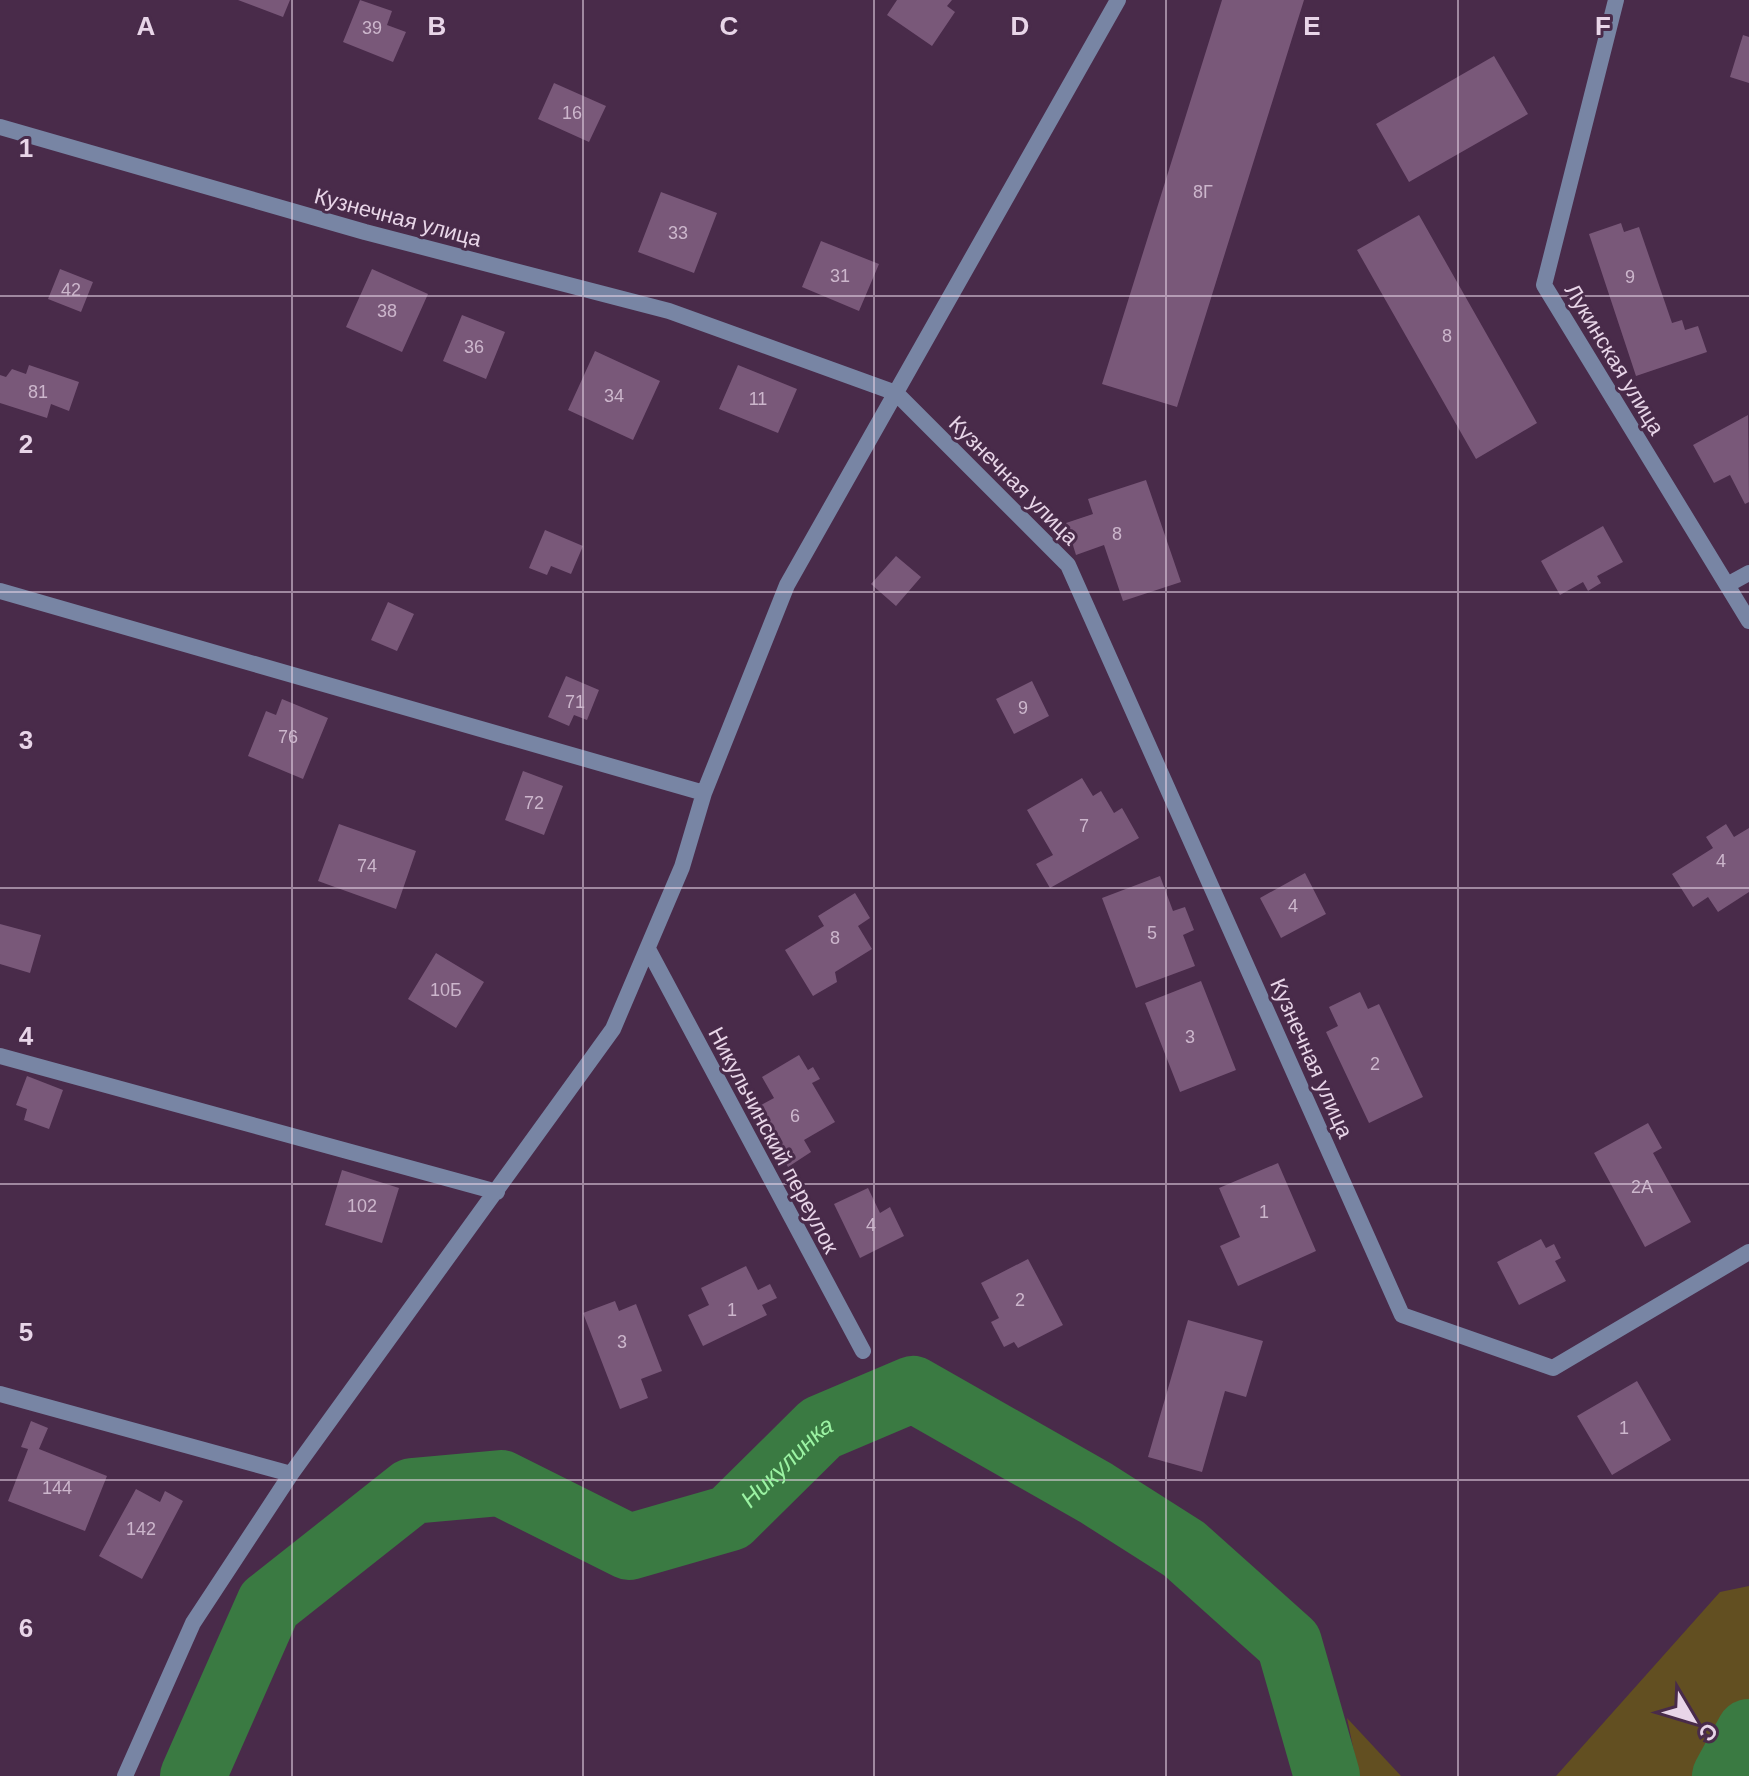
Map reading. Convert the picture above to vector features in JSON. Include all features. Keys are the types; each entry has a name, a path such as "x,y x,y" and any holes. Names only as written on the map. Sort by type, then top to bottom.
{"street":[{"path":"125,1776 193,1623 291,1474 613,1029 682,867 704,793 787,585 1118,0"},
{"name":"Лукинская улица","path":"1616,0 1544,285 1749,621"},
{"name":"Кузнечная улица","path":"0,127 365,232 669,311 896,393 1068,565 1402,1315 1553,1368 1749,1252"},
{"path":"1727,585 1749,573"},
{"path":"0,591 704,793"},
{"name":"Никульчинский переулок","path":"648,949 863,1351"},
{"path":"0,1056 497,1192"},
{"path":"0,1394 291,1474"}],"shaded area":[{"path":"1749,1586 1749,1732 1716,1776 1556,1776 1720,1592"},
{"path":"1347,1718 1401,1776 1359,1776"}],"building":[{"path":"238,0 290,0 283,17"},
{"path":"360,0 392,11 387,25 406,32 393,62 343,42"},
{"path":"897,0 952,0 947,6 955,12 932,46 887,15"},
{"path":"1222,0 1304,0 1177,407 1102,384"},
{"path":"1743,35 1749,37 1749,83 1730,77"},
{"path":"1494,56 1528,114 1409,182 1376,124"},
{"path":"554,83 606,106 589,142 538,119"},
{"path":"661,192 717,213 694,273 638,252"},
{"path":"1419,215 1537,423 1476,459 1357,250"},
{"path":"1621,223 1624,232 1639,227 1672,323 1682,320 1685,330 1698,326 1707,352 1636,376 1589,234"},
{"path":"821,241 879,264 859,311 802,287"},
{"path":"60,269 93,282 81,312 48,299"},
{"path":"372,269 428,294 402,352 346,327"},
{"path":"462,315 505,332 486,379 443,361"},
{"path":"595,351 660,381 633,440 568,410"},
{"path":"29,365 79,382 69,411 51,404 47,418 0,403 0,375 6,377 12,369 26,374"},
{"path":"738,365 797,389 778,433 719,409"},
{"path":"1748,415 1749,502 1745,504 1730,475 1714,483 1693,445"},
{"path":"1146,480 1181,582 1123,601 1104,545 1076,555 1066,523 1093,514 1088,499"},
{"path":"1603,526 1623,562 1597,576 1601,583 1588,591 1583,582 1560,595 1541,561"},
{"path":"545,530 583,546 571,574 551,566 547,575 529,568"},
{"path":"896,556 921,577 896,606 871,584"},
{"path":"388,602 414,614 397,651 371,640"},
{"path":"566,676 599,690 587,720 574,715 569,726 548,717"},
{"path":"1032,681 1049,716 1014,734 996,699"},
{"path":"282,699 328,718 303,779 248,756 266,711 276,715"},
{"path":"523,771 563,786 544,835 505,820"},
{"path":"1082,778 1093,796 1101,791 1114,813 1122,808 1139,838 1050,888 1036,864 1053,855 1027,810"},
{"path":"339,824 416,851 396,909 318,881"},
{"path":"1726,824 1734,837 1749,828 1749,892 1718,912 1708,897 1693,907 1672,874 1713,848 1706,837"},
{"path":"1305,873 1326,914 1281,938 1260,898"},
{"path":"1160,876 1173,911 1185,907 1194,930 1183,935 1195,966 1136,988 1102,898"},
{"path":"855,893 870,918 858,926 872,949 835,972 837,982 813,996 785,950 824,926 818,916"},
{"path":"0,924 41,935 30,973 0,964"},
{"path":"436,953 484,982 456,1028 408,999"},
{"path":"1201,981 1236,1070 1180,1092 1145,1003"},
{"path":"1360,992 1368,1009 1379,1004 1423,1097 1369,1123 1326,1032 1338,1026 1329,1007"},
{"path":"799,1055 808,1070 813,1067 820,1079 812,1083 835,1122 804,1140 811,1152 788,1167 754,1109 774,1098 762,1077"},
{"path":"27,1076 63,1090 49,1129 24,1120 27,1109 16,1105"},
{"path":"1648,1123 1662,1148 1653,1153 1691,1222 1645,1247 1594,1153"},
{"path":"1278,1163 1316,1251 1238,1286 1220,1246 1240,1237 1219,1188"},
{"path":"342,1170 399,1188 382,1243 325,1225"},
{"path":"868,1188 880,1213 890,1207 904,1236 860,1258 834,1204"},
{"path":"1541,1239 1546,1248 1554,1244 1561,1258 1555,1261 1566,1281 1519,1305 1497,1262"},
{"path":"1028,1259 1063,1325 1018,1348 1014,1342 1004,1347 991,1322 999,1318 981,1283"},
{"path":"746,1266 758,1290 770,1284 777,1298 762,1305 767,1315 703,1346 688,1315 709,1305 701,1288"},
{"path":"615,1301 619,1311 636,1304 662,1371 641,1379 648,1398 620,1409 583,1313"},
{"path":"1188,1320 1263,1341 1246,1397 1225,1391 1202,1472 1148,1457"},
{"path":"1637,1381 1671,1440 1612,1475 1577,1416"},
{"path":"31,1421 48,1428 39,1449 107,1476 85,1531 8,1501 28,1449 21,1447"},
{"path":"136,1489 160,1502 165,1491 183,1501 142,1579 99,1556"}],"waterway":[{"name":"Никулинка","path":"193,1776 269,1604 412,1491 501,1483 629,1547 730,1518 821,1428 913,1389 1096,1493 1184,1549 1289,1643 1327,1776"},
{"name":"Никулинка","path":"1725,1776 1749,1732"}]}
